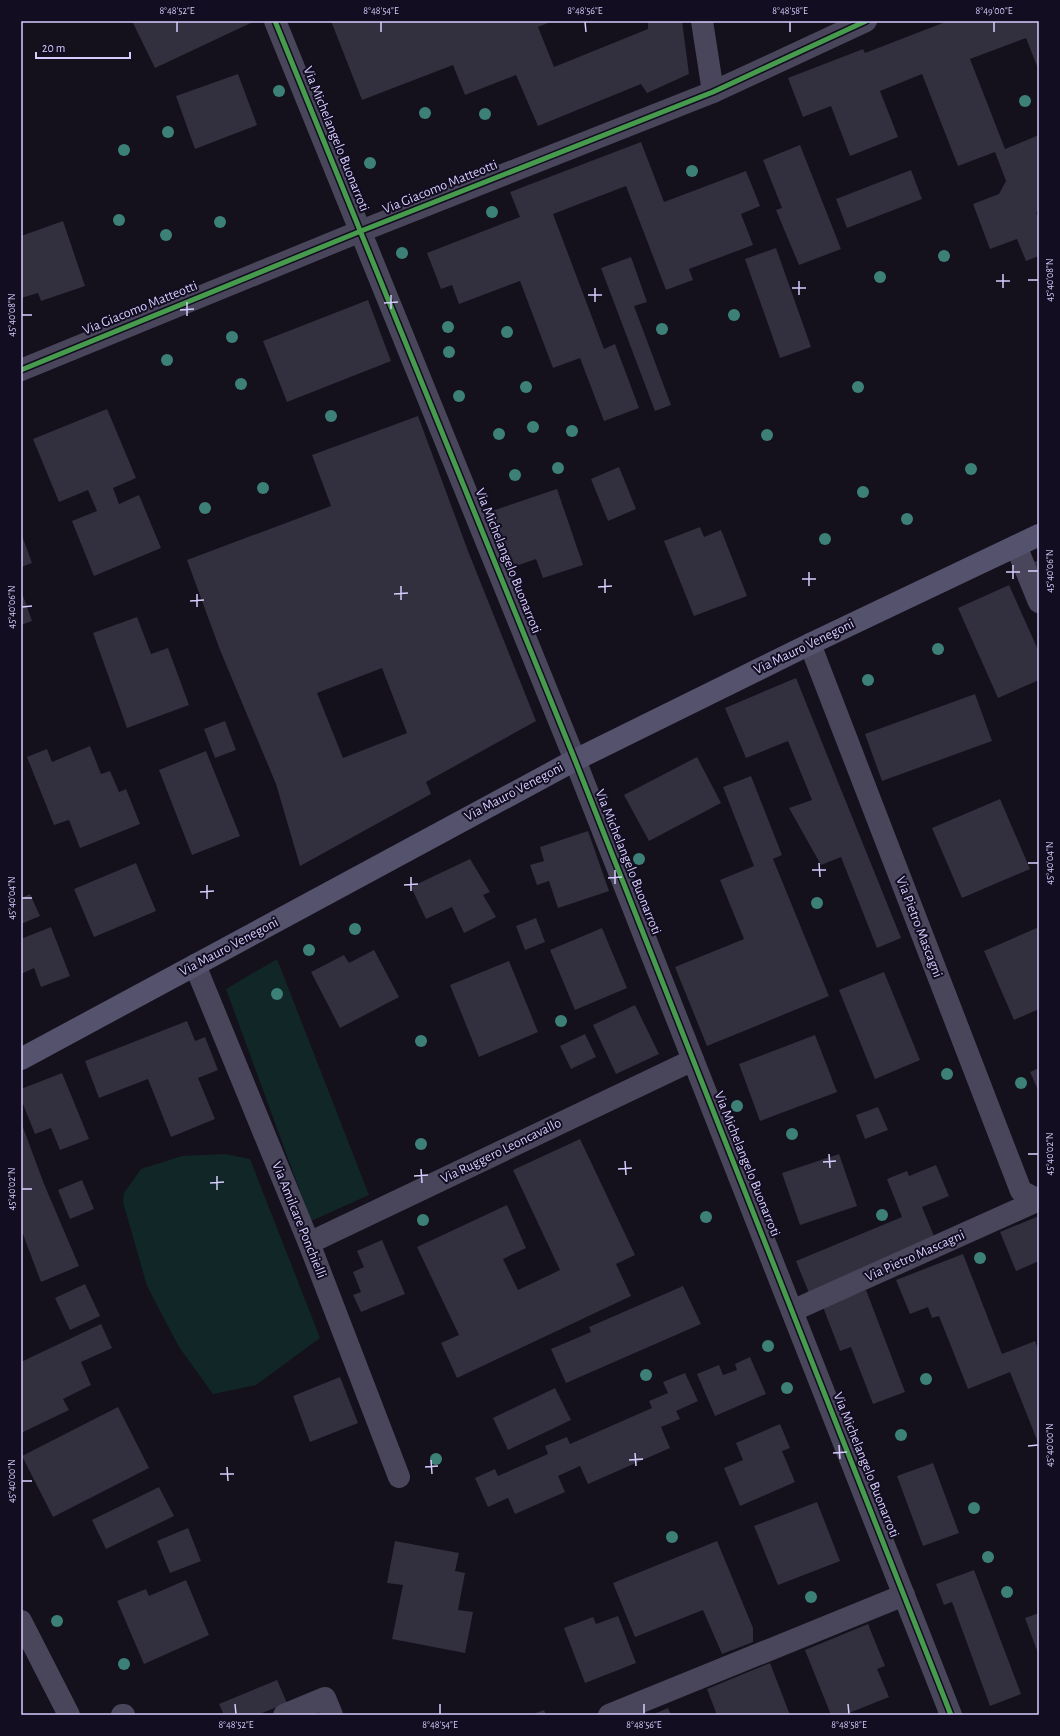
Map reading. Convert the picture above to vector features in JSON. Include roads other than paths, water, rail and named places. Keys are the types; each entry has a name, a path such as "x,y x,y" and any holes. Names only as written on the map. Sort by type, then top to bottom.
{"main road":[{"name":"Via Mauro Venegoni","path":"21,1060 574,760 810,644 1039,535"}],"street":[{"name":"Via Michelangelo Buonarroti","path":"275,21 574,760 693,1060 904,1595 945,1713"},
{"path":"702,21 713,92"},
{"name":"Via Giacomo Matteotti","path":"21,370 361,231 713,92 866,21"},
{"path":"1016,546 1039,602"},
{"name":"Via Pietro Mascagni","path":"810,644 1021,1191 1039,1200"},
{"name":"Via Amilcare Ponchielli","path":"195,965 309,1243 400,1477"},
{"name":"Via Ruggero Leoncavallo","path":"309,1243 693,1060"},
{"name":"Via Pietro Mascagni","path":"792,1311 1039,1200"},
{"path":"609,1715 904,1595"},
{"path":"21,1621 69,1715"},
{"path":"284,1715 329,1707"}]}
